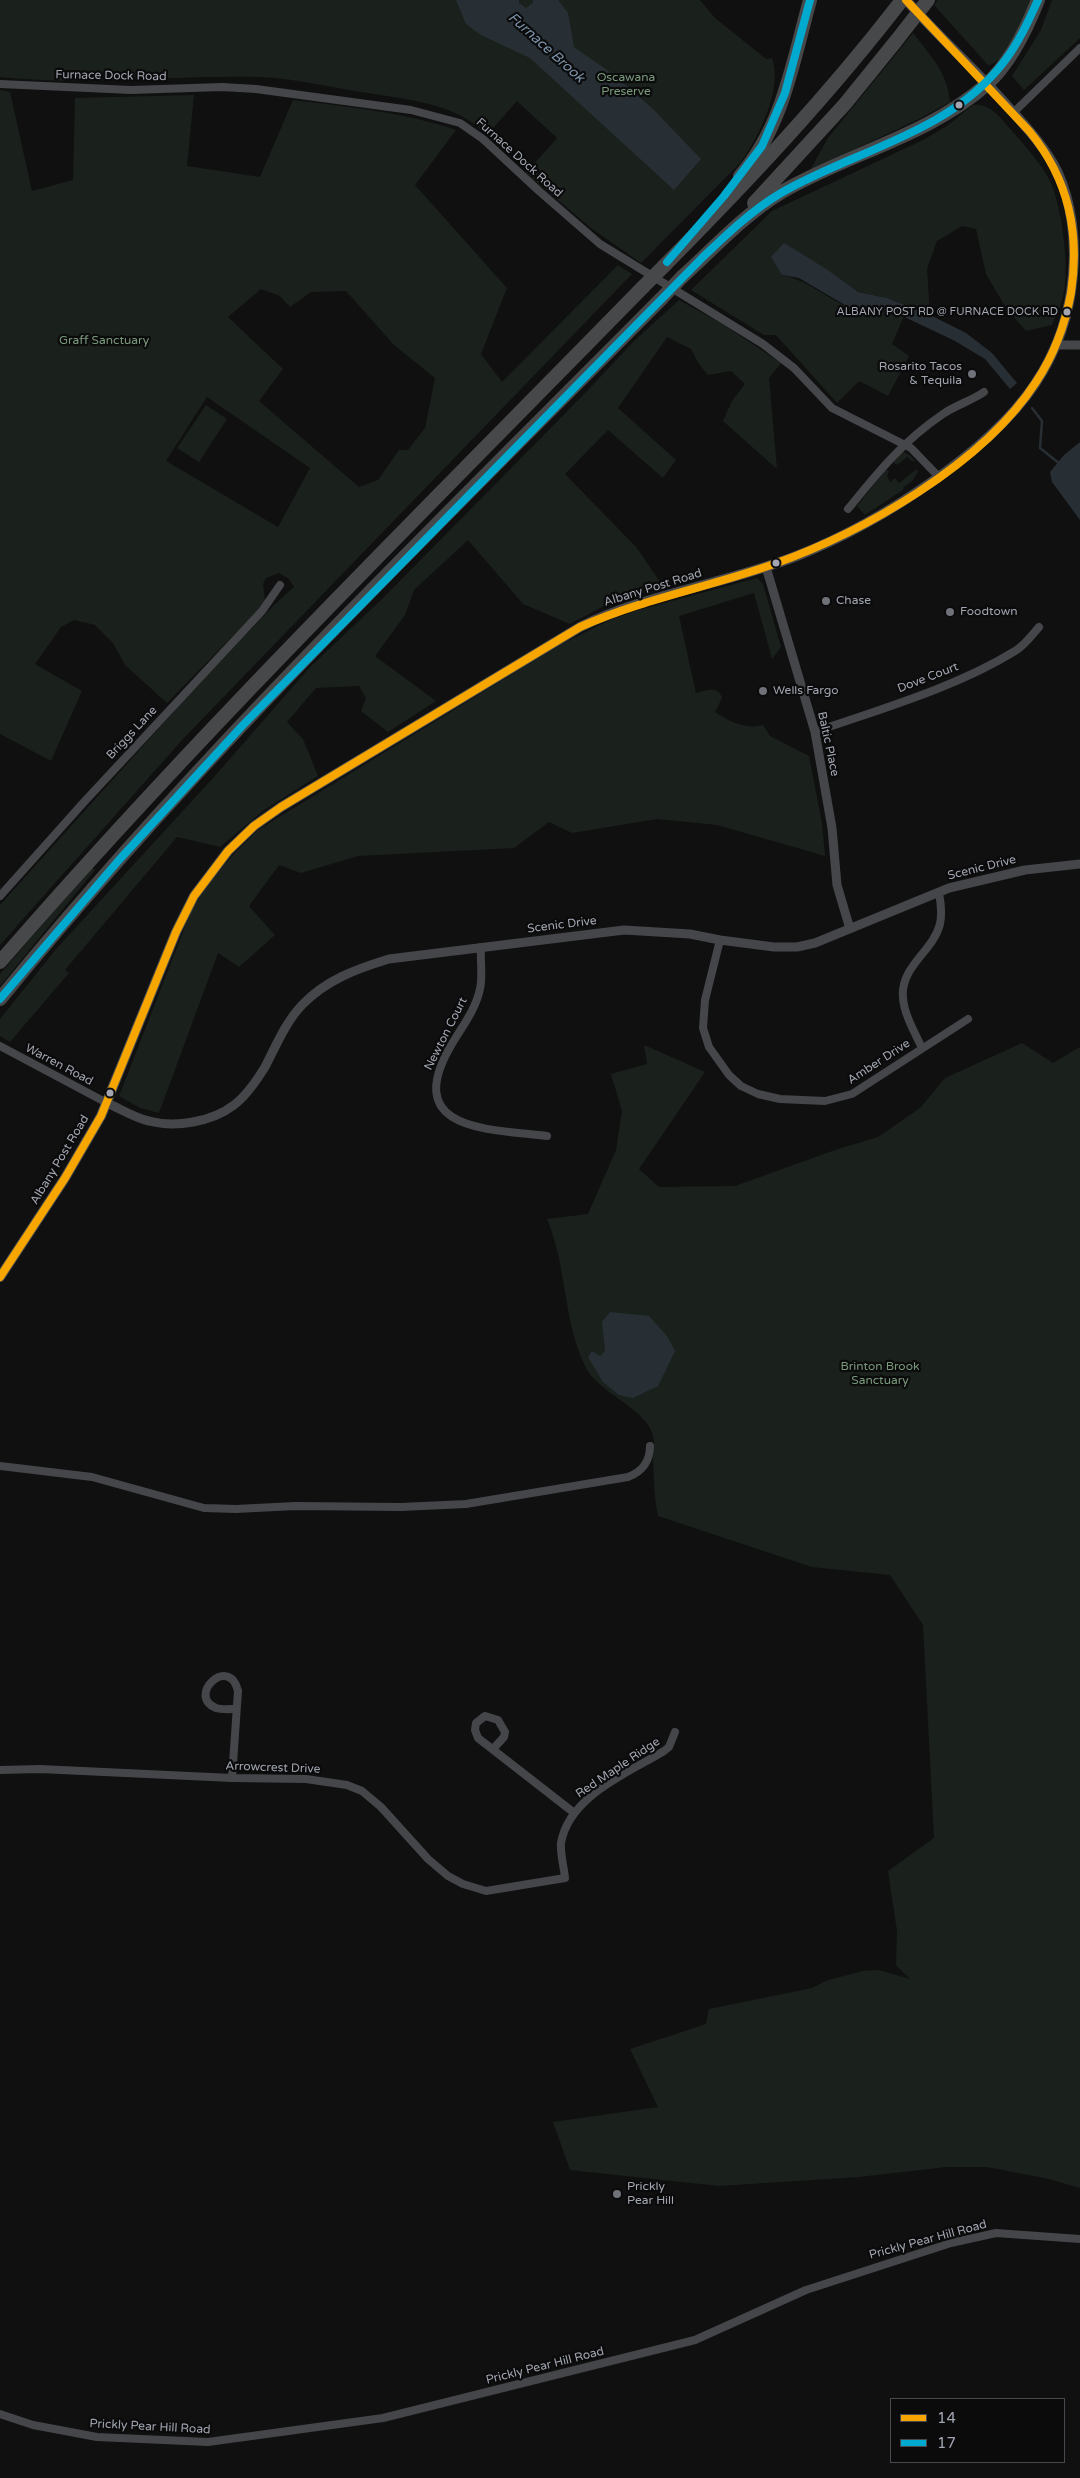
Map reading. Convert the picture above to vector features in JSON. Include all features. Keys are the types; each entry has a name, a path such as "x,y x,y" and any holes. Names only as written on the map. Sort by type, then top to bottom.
{"highway":[{"path":"664,266 724,196 762,146 785,93 810,0"},
{"path":"0,962 119,827 272,666 664,266 802,122 857,59 902,0"},
{"path":"0,999 131,845 287,678 661,299 817,136 873,72 928,0"},
{"path":"682,277 769,200 795,185 922,128 988,83 1001,68 1022,35 1038,0"}],"main road":[{"name":"Albany Post Road","path":"0,1277 88,1140 107,1103 176,932 194,896 222,857 254,826 330,777 580,627 628,606 766,567 824,544 863,524 938,476 990,434 1020,404 1043,371 1056,345 1068,312 1074,257 1072,221 1058,173 1040,144 988,83 906,0"}],"street":[{"path":"1014,112 1080,48"},
{"name":"Furnace Dock Road","path":"0,84 131,90 222,87 256,89 412,110 460,123 483,139 545,197 602,246 769,348 794,368 837,411 917,454 938,476"},
{"path":"1056,345 1080,345"},
{"path":"848,509 886,462 903,445 943,414 984,392"},
{"name":"Baltic Place","path":"766,567 815,732 832,828 837,885 850,929"},
{"name":"Briggs Lane","path":"0,896 84,802 262,611 280,586"},
{"name":"Dove Court","path":"815,732 949,683 983,668 1016,650 1040,627"},
{"name":"Scenic Drive","path":"107,1103 150,1122 185,1124 210,1117 232,1106 244,1095 264,1068 285,1028 302,1006 328,983 362,967 389,959 624,930 690,934 774,947 798,947 850,929 949,888 1026,870 1080,864"},
{"name":"Amber Drive","path":"922,1048 903,1000 902,987 906,976 934,938 940,924 939,893"},
{"name":"Amber Drive","path":"720,940 705,1000 703,1028 709,1047 716,1060 741,1086 758,1094 780,1099 825,1101 852,1094 968,1019"},
{"name":"Newton Court","path":"481,947 480,987 473,1010 449,1050 435,1079 438,1104 454,1119 479,1128 547,1136"},
{"name":"Warren Road","path":"3,1048 107,1103"},
{"path":"0,1466 92,1477 204,1508 236,1510 295,1506 401,1507 466,1504 628,1477 635,1475 647,1462 650,1446"},
{"path":"232,1778 238,1691 233,1682 223,1677 211,1681 206,1695 211,1704 220,1708 236,1709"},
{"path":"494,1749 504,1737 505,1732 498,1720 485,1716 476,1724 475,1730 478,1738 574,1812"},
{"name":"Red Maple Ridge","path":"565,1878 561,1844 574,1812 603,1788 669,1747 674,1732"},
{"name":"Arrowcrest Drive","path":"0,1770 10,1768 232,1778 306,1779 347,1785 362,1791 381,1807 428,1859 448,1876 463,1884 486,1890 565,1878"},
{"name":"Prickly Pear Hill Road","path":"0,2414 33,2425 97,2437 208,2442 383,2418 695,2340 806,2290 951,2243 996,2233 1080,2239"}],"green space":[{"name":"Oscawana Preserve","path":"0,0 700,0 715,18 766,59 772,58 775,70 774,83 772,97 762,126 741,162 641,263 591,228 526,173 557,138 517,101 487,135 475,124 447,109 400,98 286,79 227,77 65,81 0,77"},
{"path":"938,0 1033,0 1008,48 995,63 988,65 934,5"},
{"path":"1052,0 1080,0 1080,38 1024,90 1012,76 1041,30"},
{"path":"913,33 942,73 949,92 950,102 917,120 810,170 828,138"},
{"name":"Graff Sanctuary","path":"0,90 10,92 32,191 73,180 75,98 194,95 187,166 260,177 293,100 396,114 456,130 415,185 507,288 481,354 502,382 618,265 632,274 183,739 0,945 0,905 186,698 275,604 294,587 289,579 279,573 266,578 263,584 265,601 260,608 167,703 125,665 113,643 95,625 74,620 61,627 35,664 82,691 51,761 0,734","holes":["261,289 280,296 290,307 311,292 346,291 394,345 435,378 425,428 408,450 399,450 378,480 359,487 259,401 283,369 228,317","207,397 310,468 278,527 166,461"]},
{"path":"973,105 990,109 1000,117 1043,169 1055,194 1062,224 1066,274 1062,300 1052,325 1026,331 1006,308 986,274 976,229 962,226 937,241 927,269 930,315 887,298 858,292 828,270 783,244 782,275 800,281 848,307 897,313 904,316 892,344 909,356 888,396 859,381 837,403 776,335 764,335 691,290 772,211 923,140 947,126"},
{"path":"679,300 721,323 781,363 769,378 777,469 723,421 732,401 745,384 731,371 708,375 699,364 691,349 667,337 618,408 676,460 663,478 608,430 565,474 637,548 662,585 604,606 570,624 523,604 468,540 414,590 405,615 375,656 436,701 388,732 361,711 366,698 359,686 316,688 287,722 303,739 318,776 264,810 220,847 177,837 65,970 69,973 10,1042 0,1036 0,1019 57,948 214,777 310,667 383,598 633,342"},
{"path":"206,405 227,419 199,462 177,448"},
{"path":"902,452 906,453 915,462 918,472 903,490 865,515 857,506 886,470 889,471 887,476 890,482 895,478 899,483 917,469 915,463 907,457 897,465 894,463"},
{"path":"757,578 763,584 781,647 772,659 754,593 679,616 696,693 707,690 718,691 722,698 715,712 726,719 744,725 763,725 770,736 809,756 822,823 825,856 717,825 657,819 572,833 549,822 514,848 358,856 301,873 279,865 249,906 275,935 239,967 218,953 159,1113 140,1108 119,1096 190,914 221,869 258,830 558,646 612,619"},
{"path":"92,867 95,870 0,986 0,974"},
{"name":"Brinton Brook Sanctuary","path":"1022,1043 1053,1063 1080,1047 1080,2188 1049,2179 987,2167 947,2167 859,2177 719,2186 570,2170 553,2122 658,2107 630,2049 706,2024 709,2009 812,1988 828,1980 863,1971 879,1970 910,1979 896,1965 897,1931 888,1871 934,1838 923,1625 890,1575 812,1567 658,1516 654,1487 653,1436 649,1426 642,1417 600,1385 585,1366 573,1330 558,1255 547,1219 588,1214 616,1150 622,1111 611,1074 647,1064 644,1045 705,1072 639,1169 659,1187 735,1186 835,1150 878,1137 920,1108 945,1078"}],"water":[{"path":"456,0 519,0 519,3 526,8 533,3 533,0 558,0 568,13 574,47 614,75 652,108 701,159 674,190 530,58 481,35 466,24"},
{"path":"784,243 828,270 858,292 887,298 930,315 966,333 992,353 1017,383 1010,389 985,359 955,341 892,311 850,308 799,278 782,275 771,257"},
{"path":"1080,442 1080,520 1052,482 1050,472 1064,455"},
{"path":"610,1312 649,1316 667,1336 675,1351 658,1386 633,1398 619,1395 603,1382 588,1357 592,1351 600,1356 605,1351 602,1322"}],"waterway":[{"name":"Furnace Brook","path":"1032,408 1042,421 1040,448 1060,464"}],"transit line":[{"name":"17","path":"667,262 724,196 762,146 785,93 810,0"},
{"name":"14","path":"0,1277 65,1178 101,1116 176,932 194,896 228,851 254,826 281,807 580,627 652,601 774,564 845,534 882,514 919,492 954,467 985,441 1013,412 1036,382 1058,339 1066,317 1071,293 1074,249 1072,228 1062,188 1054,169 1030,132 906,0"},
{"name":"17","path":"0,999 119,860 243,725 702,258 750,215 781,193 928,124 956,107 981,87 1003,63 1018,41 1038,0"}],"place":[{"name":"ALBANY POST RD @ FURNACE DOCK RD","path":"1067,312"},
{"name":"Rosarito Tacos & Tequila","path":"972,374"},
{"name":"Chase","path":"826,601"},
{"name":"Foodtown","path":"950,612"},
{"name":"Wells Fargo","path":"763,691"},
{"name":"Prickly Pear Hill","path":"617,2194"}]}
